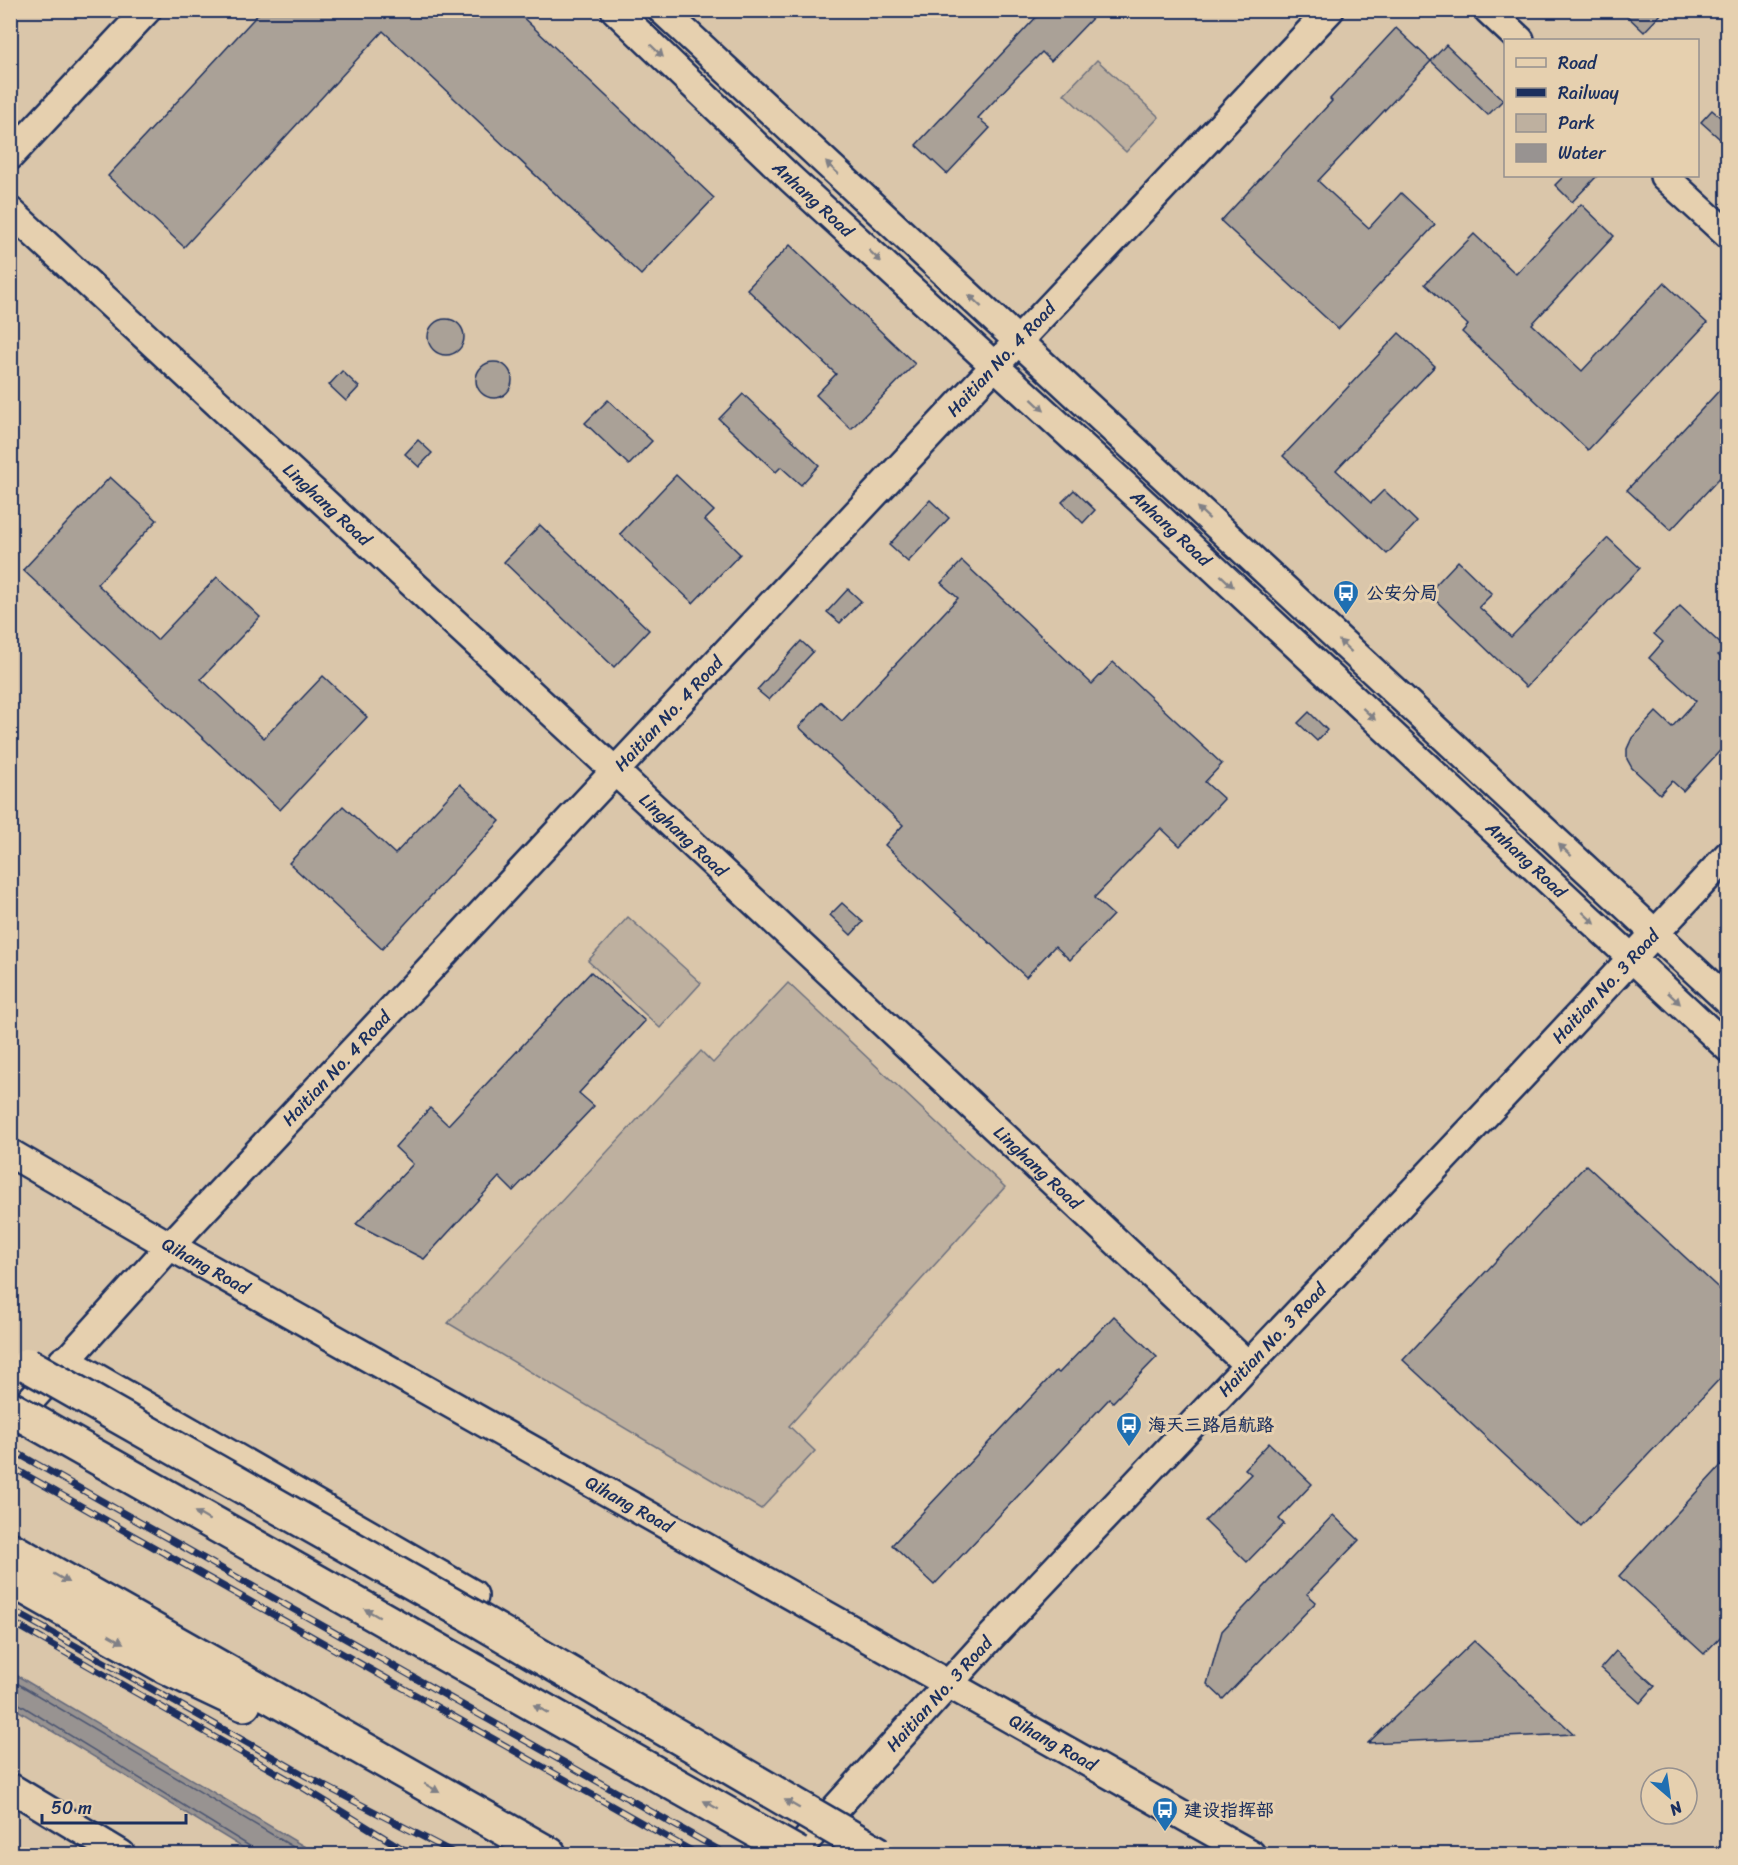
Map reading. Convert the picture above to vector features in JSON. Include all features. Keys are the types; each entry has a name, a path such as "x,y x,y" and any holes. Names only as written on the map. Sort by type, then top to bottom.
{"highway":[{"path":"20,1360 475,1618 879,1854"},
{"path":"65,1363 696,1727 752,1780"},
{"path":"10,1408 796,1854"},
{"path":"10,1549 549,1854"},
{"path":"10,1580 164,1666 293,1728 394,1767"}],"street":[{"path":"10,156 147,10"},
{"name":"Anhang Road","path":"615,10 791,179 1728,1047"},
{"name":"Anhang Road","path":"662,10 1728,1001"},
{"name":"Haitian No. 4 Road","path":"10,1423 170,1246 1330,10"},
{"path":"1488,10 1519,39"},
{"path":"1665,177 1728,235"},
{"name":"Linghang Road","path":"10,211 615,772 1248,1365"},
{"name":"Haitian No. 3 Road","path":"796,1854 991,1637 1728,855"},
{"name":"Qihang Road","path":"10,1153 170,1246 1251,1854"},
{"path":"10,1787 122,1854"}],"green space":[{"path":"1097,60 1159,117 1126,152 1064,94"},
{"path":"628,917 701,983 660,1028 588,961"},
{"path":"788,983 1005,1187 789,1426 815,1451 761,1509 448,1323 701,1051 713,1063"}],"water":[{"path":"11,1672 317,1854 253,1854 11,1706"}],"building":[{"path":"262,10 515,10 714,198 641,275 383,31 184,247 108,176"},
{"path":"1043,10 1100,10 1051,61 1042,52 978,118 990,128 947,174 916,145"},
{"path":"1621,10 1665,10 1644,32"},
{"path":"1396,28 1431,61 1318,181 1369,228 1401,193 1435,225 1338,329 1221,221"},
{"path":"1446,45 1503,100 1488,115 1431,61"},
{"path":"1712,110 1728,124 1728,146 1701,122"},
{"path":"1563,177 1596,177 1572,202 1555,185"},
{"path":"1581,204 1614,236 1532,324 1582,371 1664,283 1707,323 1588,450 1462,332 1468,325 1425,284 1474,234 1516,274"},
{"path":"790,245 915,364 851,429 816,395 836,374 747,289"},
{"path":"446,319 459,324 464,337 459,350 446,355 433,350 428,337 433,324"},
{"path":"1399,333 1435,366 1336,470 1371,503 1384,490 1417,522 1387,554 1283,456"},
{"path":"494,362 507,367 512,380 507,393 494,398 481,393 476,380 481,367"},
{"path":"342,371 359,387 346,401 329,385"},
{"path":"1728,381 1728,469 1671,530 1627,490"},
{"path":"743,394 819,465 801,485 781,467 776,472 719,419"},
{"path":"608,400 652,441 629,465 585,423"},
{"path":"418,440 432,453 419,467 405,454"},
{"path":"676,475 714,511 705,520 740,554 693,603 620,534"},
{"path":"110,477 157,520 97,584 157,640 217,577 260,617 201,679 264,738 323,676 367,717 280,810 23,570"},
{"path":"1074,490 1095,510 1083,523 1062,502"},
{"path":"930,500 949,518 908,562 889,545"},
{"path":"540,525 649,630 614,667 504,562"},
{"path":"1608,538 1640,568 1526,687 1428,593 1458,561 1492,594 1479,607 1511,637"},
{"path":"962,561 1092,684 1113,662 1222,764 1205,782 1224,799 1180,846 1161,828 1094,898 1113,915 1070,960 1055,946 1026,977 885,845 903,825 799,727 822,702 842,721 958,598 941,583"},
{"path":"848,589 861,601 840,623 827,612"},
{"path":"1680,606 1725,648 1718,655 1728,664 1728,742 1683,791 1672,781 1660,794 1632,768 1627,759 1627,749 1632,738 1656,712 1672,727 1696,701 1649,658 1663,642 1654,634"},
{"path":"801,641 813,652 769,700 757,690"},
{"path":"1309,712 1327,730 1317,741 1298,723"},
{"path":"460,784 500,821 382,949 289,863 343,806 395,854"},
{"path":"842,903 863,922 851,935 830,915"},
{"path":"591,972 645,1021 579,1093 594,1106 513,1191 499,1177 424,1259 356,1224 413,1164 395,1147 430,1108 448,1125"},
{"path":"1586,1165 1728,1297 1728,1370 1581,1526 1403,1360"},
{"path":"1114,1316 1157,1357 1113,1402 1109,1399 934,1585 892,1545 1056,1371 1059,1373"},
{"path":"1269,1443 1312,1484 1279,1519 1284,1524 1247,1562 1205,1521 1251,1474 1245,1469"},
{"path":"1728,1458 1728,1629 1704,1654 1619,1576"},
{"path":"1333,1515 1359,1540 1307,1594 1316,1602 1223,1699 1207,1684 1222,1631"},
{"path":"1474,1641 1574,1734 1368,1743"},
{"path":"1616,1651 1655,1686 1640,1703 1601,1668"}],"railway":[{"path":"10,1449 726,1854"},
{"path":"10,1466 697,1854"},
{"path":"10,1609 308,1777 456,1854"},
{"path":"10,1621 302,1787 411,1854"}],"place":[{"name":"公安分局","path":"1346,616"},
{"name":"海天三路启航路","path":"1129,1448"},
{"name":"建设指挥部","path":"1165,1833"}]}
